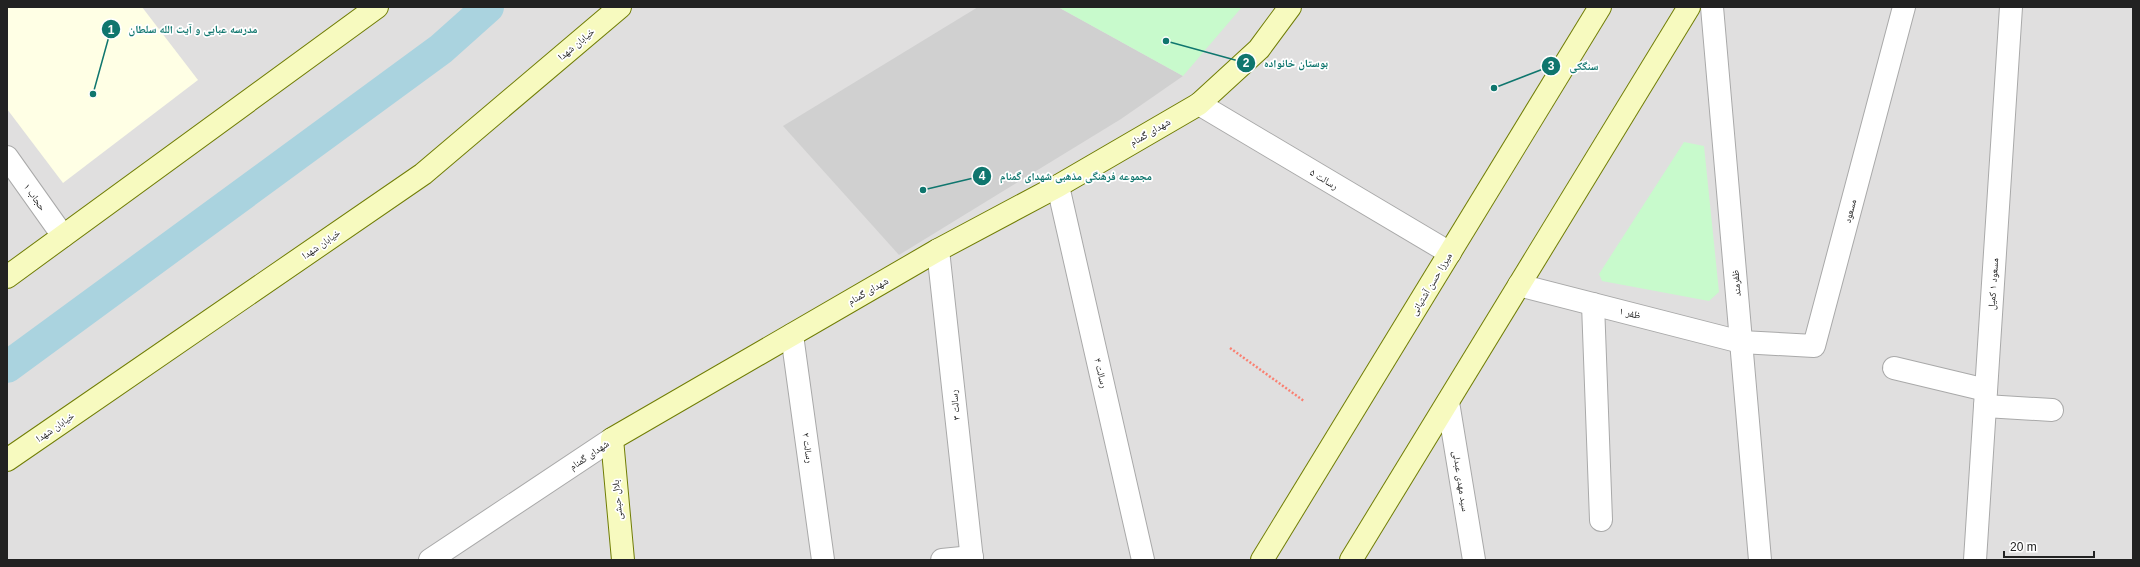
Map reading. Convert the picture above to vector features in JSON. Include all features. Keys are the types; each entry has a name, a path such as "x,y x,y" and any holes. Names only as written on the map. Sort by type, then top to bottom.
{"main road":[{"path":"7,277 377,7"},
{"name":"خیابان شهدا","path":"7,460 423,174 620,7"},
{"name":"شهدای گمنام","path":"612,439 938,250 1058,186 1199,104 1259,49 1290,7"},
{"name":"میرزا حسن آشتیانی","path":"1262,560 1600,7"},
{"path":"1351,560 1689,7"},
{"name":"بلال حبشی","path":"612,439 623,560"}],"street":[{"name":"ظفرمند","path":"1712,7 1760,560"},
{"name":"مسعود","path":"1741,342 1814,346 1904,7"},
{"name":"مسعود ۱ کمیل","path":"1975,560 2011,7"},
{"name":"رسالت ۵","path":"1199,104 1450,253"},
{"name":"حجاب ۱","path":"7,157 63,236"},
{"name":"رسالت ۴","path":"1058,186 1143,560"},
{"name":"رسالت ۳","path":"938,250 972,558"},
{"name":"ظفر ۱","path":"1519,286 1741,342"},
{"path":"1594,304 1601,520"},
{"name":"رسالت ۲","path":"792,335 823,560"},
{"path":"1894,368 1986,398 2052,410"},
{"name":"سید مهدی عبدلی","path":"1448,402 1474,560"},
{"name":"شهدای گمنام","path":"430,560 612,439"},
{"path":"942,560 972,558"}],"path":[{"path":"1230,348 1304,401"}],"shaded area":[{"path":"7,7 2133,7 2133,560 7,560"},
{"path":"7,7 142,7 198,80 63,183 7,109"},
{"path":"978,7 1058,7 1183,76 1121,119 899,255 783,126"}],"green space":[{"path":"1058,7 1242,7 1183,76"},
{"path":"1684,142 1704,146 1719,292 1709,301 1602,281 1599,274"}],"waterway":[{"path":"7,367 441,49 488,7"}],"place":[{"name":"بوستان خانواده","path":"1166,41"},
{"name":"سنگکی","path":"1494,88"},
{"name":"مدرسه عبایی و آیت الله سلطان","path":"93,94"},
{"name":"مجموعه فرهنگی مذهبی شهدای گمنام","path":"923,190"}]}
